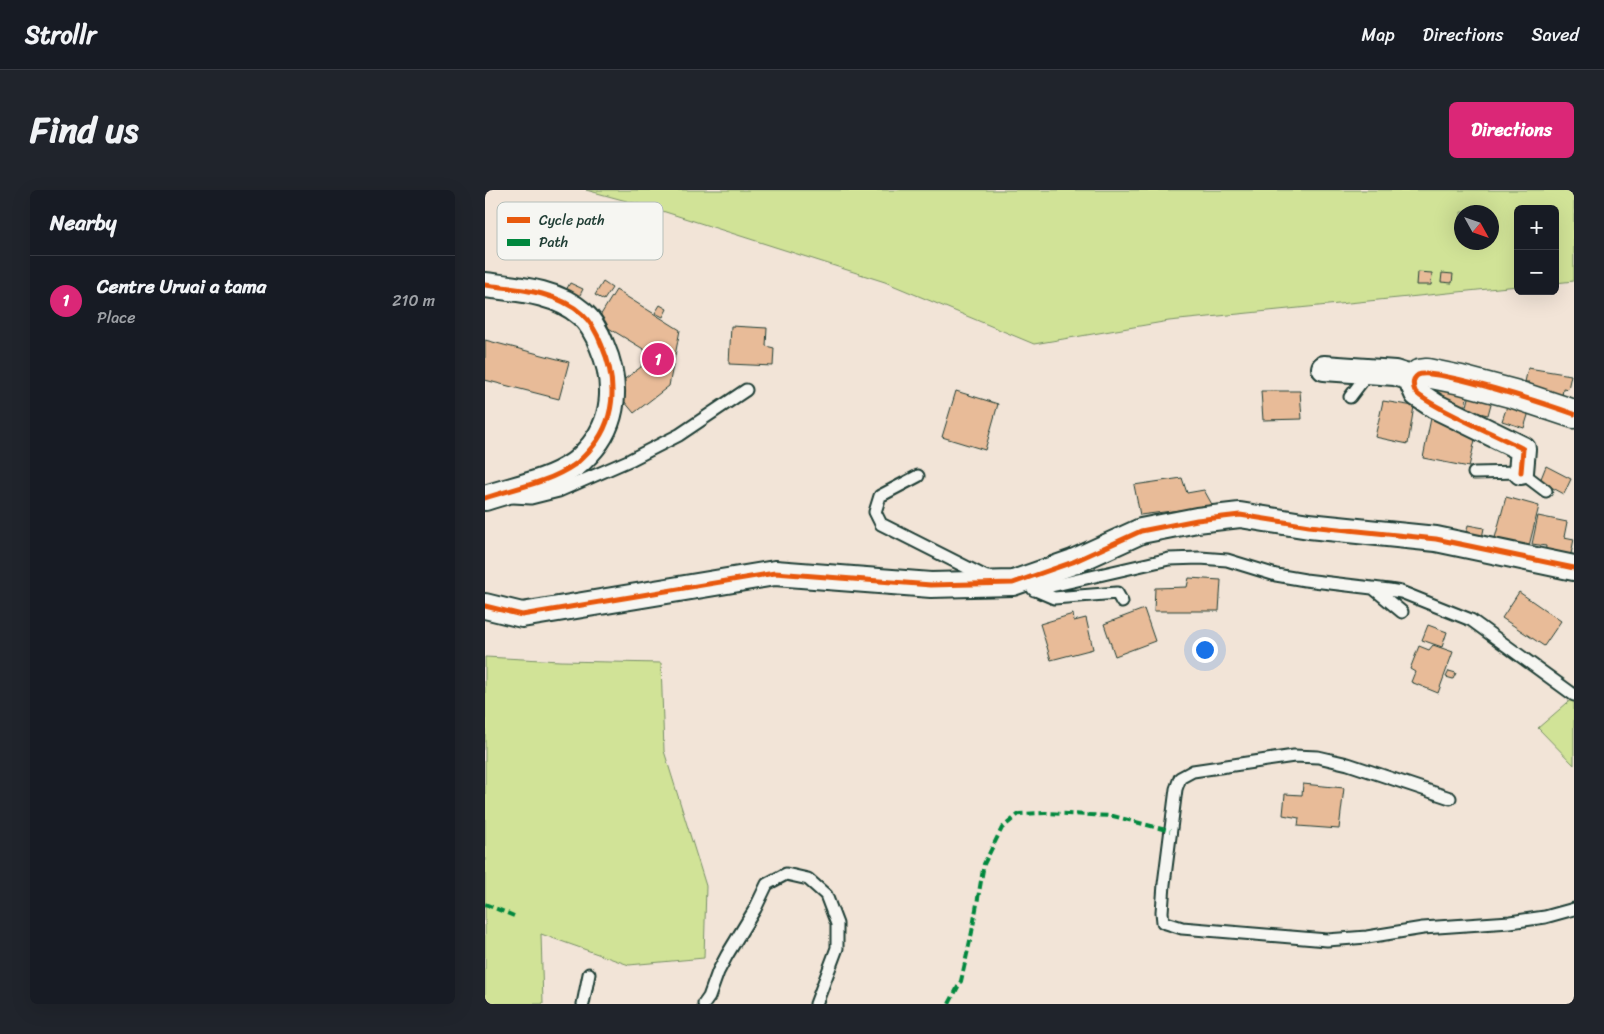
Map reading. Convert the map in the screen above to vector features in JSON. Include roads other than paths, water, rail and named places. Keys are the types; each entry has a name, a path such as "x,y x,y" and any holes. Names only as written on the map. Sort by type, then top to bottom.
{"street":[{"path":"485,285 545,295 566,302 582,314 595,327 607,358 613,385 611,406 604,429 593,446 576,465 547,479 490,496"},
{"path":"1324,368 1395,374 1414,379"},
{"path":"1521,472 1523,449 1435,406 1417,394 1413,386 1414,379 1419,374 1427,373 1461,380 1514,394 1574,414"},
{"path":"485,606 522,615 775,573 931,585 1031,584 1073,562 1141,531 1197,520 1240,515 1309,526 1436,539 1574,568"}],"lane":[{"path":"1350,397 1369,372"},
{"path":"490,496 531,498 559,491 630,460 679,434 746,390"},
{"path":"1475,473 1521,472 1546,491"},
{"path":"918,476 880,496 875,512 881,524 998,583"},
{"path":"1031,584 1169,559 1200,558 1227,560 1277,575 1305,580 1401,592 1471,620 1574,695"},
{"path":"1031,584 1055,598 1117,594 1122,602"},
{"path":"1373,588 1402,612"},
{"path":"1450,798 1348,764 1307,756 1294,756 1193,771 1180,778 1176,789 1164,884 1163,922 1182,928 1327,940 1367,937 1423,928 1510,922 1545,917 1574,909"},
{"path":"705,1004 718,972 755,909 767,884 786,874 808,878 826,895 837,924 837,948 816,1004"},
{"path":"583,1004 589,974"}],"place":[{"name":"Centre Uruai a tama","path":"658,359"}]}
